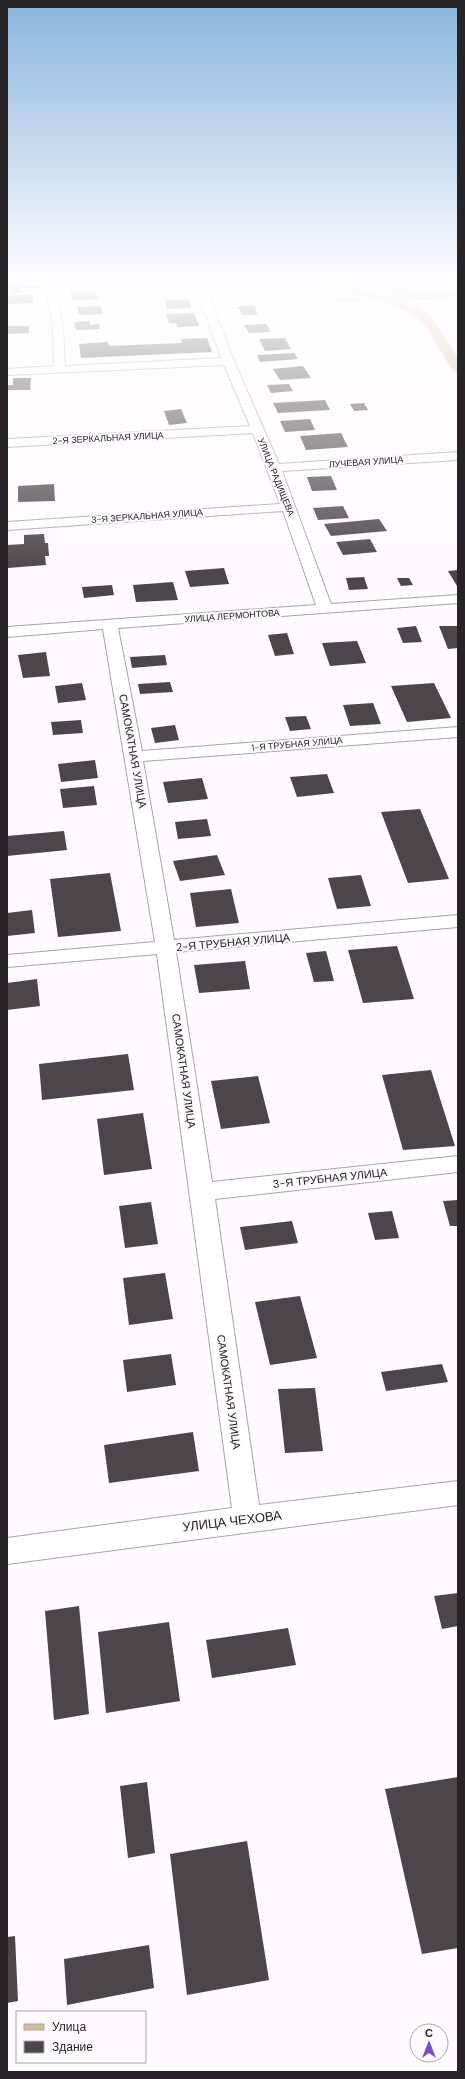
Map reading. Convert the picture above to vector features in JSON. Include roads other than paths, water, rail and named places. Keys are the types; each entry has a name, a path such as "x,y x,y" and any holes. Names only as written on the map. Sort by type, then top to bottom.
{"street":[{"name":"УЛИЦА РАДИЩЕВА","path":"236,380 274,468 325,608"},
{"name":"2-Я ЗЕРКАЛЬНАЯ УЛИЦА","path":"7,443 256,429"},
{"name":"ЛУЧЕВАЯ УЛИЦА","path":"274,468 458,456"},
{"name":"3-Я ЗЕРКАЛЬНАЯ УЛИЦА","path":"7,526 288,507"},
{"name":"УЛИЦА ЛЕРМОНТОВА","path":"7,632 458,599"},
{"name":"САМОКАТНАЯ УЛИЦА","path":"110,625 135,757 167,948 247,1519"},
{"name":"1-Я ТРУБНАЯ УЛИЦА","path":"135,757 458,732"},
{"name":"2-Я ТРУБНАЯ УЛИЦА","path":"7,961 458,921"},
{"name":"3-Я ТРУБНАЯ УЛИЦА","path":"202,1192 458,1164"},
{"name":"УЛИЦА ЧЕХОВА","path":"7,1551 458,1493"}]}
